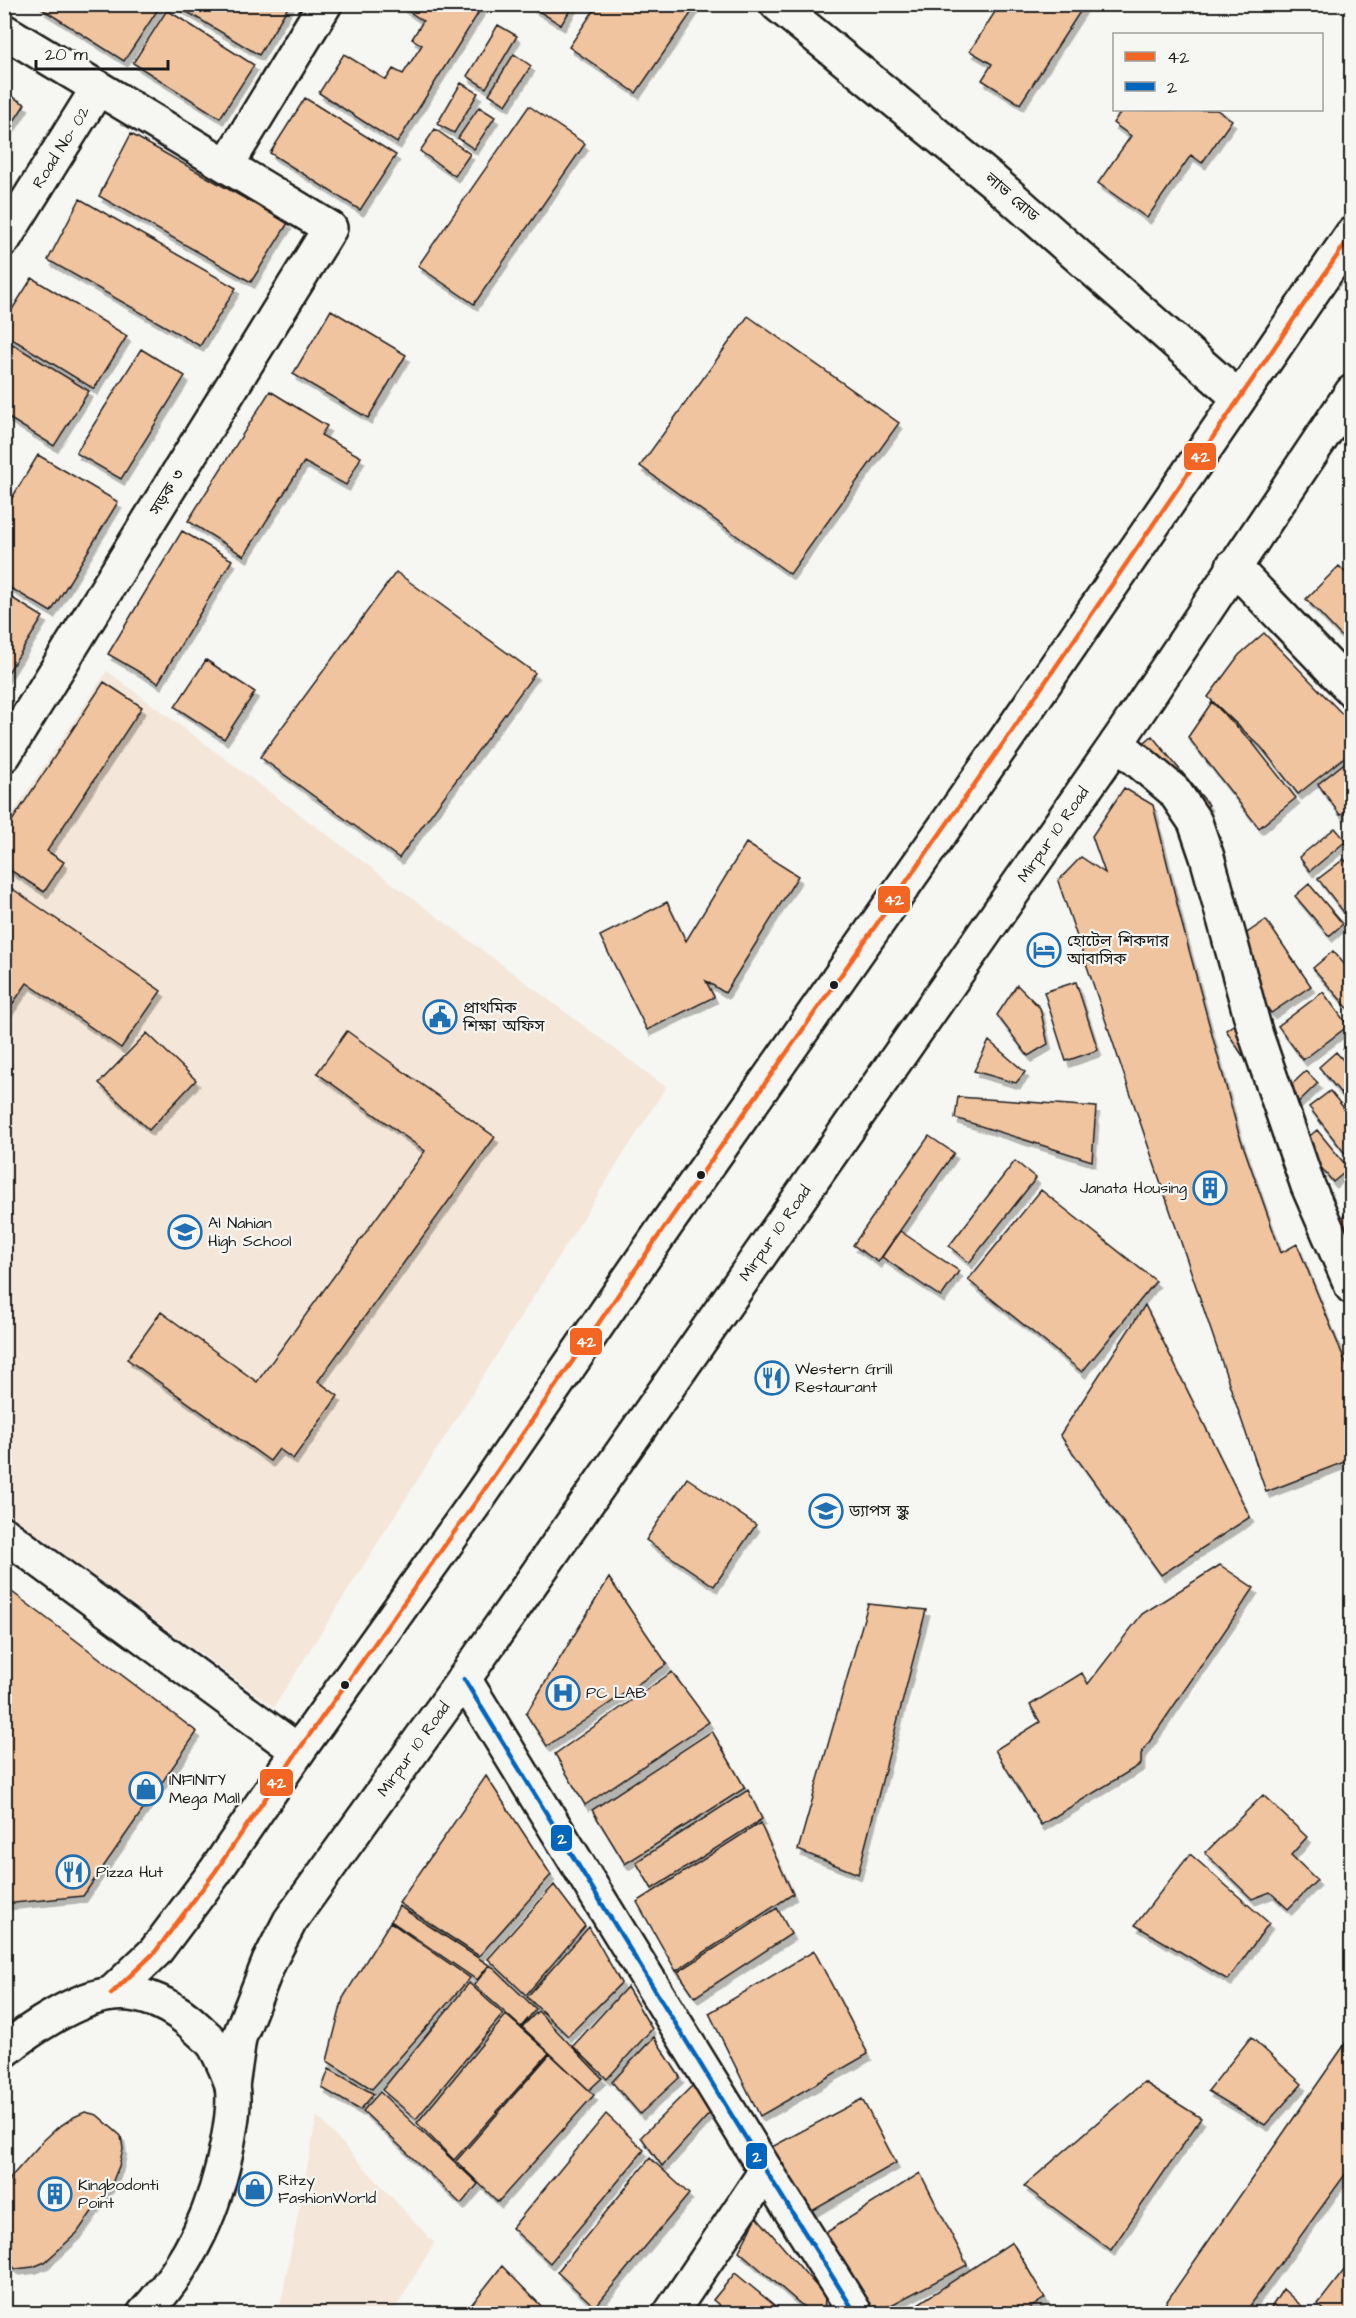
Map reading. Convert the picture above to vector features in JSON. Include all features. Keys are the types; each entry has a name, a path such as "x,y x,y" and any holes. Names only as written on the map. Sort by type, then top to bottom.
{"main road":[{"path":"4,31 227,165 325,4"},
{"name":"লাভ রোড","path":"777,4 993,180 1239,398"},
{"name":"Road No- 02","path":"4,239 98,88"},
{"name":"সড়ক ৩","path":"4,755 330,228 227,165"},
{"path":"111,1994 155,1952 184,1914 480,1496 666,1225 1053,672 1352,234"},
{"name":"Mirpur 10 Road","path":"144,2313 180,2270 205,2226 223,2170 231,2126 232,2086 239,2038 269,1962 290,1921 464,1679 1117,743 1233,566 1352,392"},
{"path":"1233,566 1352,690"},
{"path":"1117,743 1174,791 1195,822 1207,857 1256,1035 1308,1186 1352,1287"},
{"path":"4,1534 298,1751"},
{"path":"464,1679 766,2171 856,2313"},
{"path":"8,2045 38,2025 75,2006 111,1994 136,1995 155,2000 187,2018 213,2044 232,2086"},
{"path":"670,2313 766,2171"}],"shaded area":[{"name":"Al Nahian High School","path":"107,671 666,1087 274,1707 5,1512 5,1016 27,983 121,1048 161,992 5,883 5,866 47,851 142,707 104,682 5,833 5,825","holes":["348,1031 495,1137 318,1381 338,1396 293,1459 279,1449 269,1461 127,1359 161,1313 257,1382 425,1151 318,1073"]},
{"path":"317,2116 434,2243 393,2313 279,2313"}],"building":[{"path":"45,4 154,4 159,8 124,61 42,9"},
{"path":"174,4 290,4 259,55"},
{"path":"398,4 484,4 397,143 319,93 344,54 386,80 393,69 403,74 422,45 412,39 423,21"},
{"path":"533,4 574,4 561,25 532,7"},
{"path":"598,4 687,4 694,9 636,93 569,47"},
{"path":"1000,4 1085,4 1020,104 982,80 992,64 970,51"},
{"path":"167,10 254,65 220,118 133,63"},
{"path":"498,25 517,36 486,88 467,76"},
{"path":"514,54 531,66 506,105 489,94"},
{"path":"461,83 478,93 454,133 437,124"},
{"path":"4,92 25,104 4,137"},
{"path":"305,98 396,155 360,210 270,153"},
{"path":"529,106 585,144 474,304 418,266"},
{"path":"479,107 495,117 474,149 458,138"},
{"path":"1121,111 1218,111 1232,120 1202,163 1191,155 1147,218 1098,183 1131,136 1113,123"},
{"path":"435,129 470,154 455,176 420,151"},
{"path":"131,134 288,223 251,282 99,196"},
{"path":"80,199 236,288 200,346 48,260"},
{"path":"32,278 127,336 94,389 4,334 4,322"},
{"path":"331,310 406,355 368,418 293,374"},
{"path":"748,316 899,423 790,574 640,466"},
{"path":"4,339 89,391 54,446 4,415"},
{"path":"141,349 185,376 121,479 76,453"},
{"path":"270,391 327,426 321,435 361,457 346,485 304,462 244,556 188,521"},
{"path":"38,455 118,502 51,612 4,584 4,511"},
{"path":"182,531 232,560 158,683 108,654"},
{"path":"1339,566 1352,579 1352,634 1345,640 1306,599"},
{"path":"396,572 535,673 399,858 260,757"},
{"path":"4,593 43,617 4,679"},
{"path":"1264,633 1352,724 1352,751 1298,794 1261,747 1208,697 1239,655"},
{"path":"206,660 255,692 224,739 175,707"},
{"path":"104,682 142,707 47,851 64,862 44,892 4,866 4,833"},
{"path":"1212,702 1252,742 1296,798 1259,828 1188,737"},
{"path":"1152,736 1209,805 1184,825 1133,752"},
{"path":"1352,757 1352,806 1340,815 1318,784"},
{"name":"Janata Housing","path":"1124,788 1153,805 1181,920 1238,1131 1281,1253 1297,1244 1352,1378 1352,1459 1266,1492 1058,881 1081,857 1105,873 1092,836"},
{"path":"1335,828 1346,841 1310,871 1299,857"},
{"path":"746,843 798,876 725,993 706,981 714,997 647,1030 600,936 667,902 686,941"},
{"path":"1344,859 1352,869 1352,911 1346,915 1318,879"},
{"path":"4,883 161,991 121,1048 27,983 4,1016"},
{"path":"1309,884 1343,924 1329,936 1295,896"},
{"path":"1266,920 1311,986 1271,1013 1225,948"},
{"path":"1333,951 1352,973 1352,1013 1313,968"},
{"path":"1076,982 1098,1050 1066,1061 1044,992"},
{"path":"1017,985 1040,1008 1048,1044 1028,1056 997,1015"},
{"path":"1323,992 1348,1026 1303,1060 1278,1026"},
{"path":"1257,1009 1275,1034 1243,1056 1226,1030"},
{"path":"347,1031 495,1137 318,1381 338,1396 293,1459 279,1449 270,1461 127,1359 161,1312 257,1382 425,1151 317,1073"},
{"path":"147,1033 196,1080 149,1130 99,1083"},
{"path":"989,1041 1025,1072 1016,1083 974,1071"},
{"path":"1352,1041 1352,1059 1343,1050"},
{"path":"1336,1052 1352,1070 1352,1100 1348,1102 1319,1067"},
{"path":"1306,1071 1318,1083 1285,1115 1273,1102"},
{"path":"1330,1091 1352,1118 1350,1160 1309,1107"},
{"path":"958,1097 1096,1107 1092,1161 955,1118"},
{"path":"1317,1130 1349,1169 1333,1182 1301,1143"},
{"path":"929,1136 954,1153 878,1262 853,1245"},
{"path":"1015,1161 1036,1178 969,1263 949,1246"},
{"path":"1041,1190 1156,1281 1082,1372 968,1280"},
{"path":"1352,1211 1352,1254 1330,1226"},
{"path":"900,1231 959,1271 941,1297 882,1257"},
{"path":"1145,1305 1250,1517 1161,1575 1060,1435"},
{"path":"687,1478 756,1525 714,1586 646,1540"},
{"path":"1220,1565 1254,1588 1141,1754 1141,1764 1041,1825 995,1750 1040,1722 1030,1705 1082,1673 1088,1684 1142,1614"},
{"path":"609,1578 667,1664 547,1746 526,1714"},
{"path":"4,1586 197,1732 83,1896 4,1904"},
{"path":"868,1604 926,1610 858,1874 798,1850"},
{"path":"672,1672 709,1722 585,1805 555,1754"},
{"path":"712,1731 745,1788 625,1864 592,1810"},
{"path":"486,1776 551,1875 479,1956 399,1903"},
{"path":"748,1790 762,1819 652,1889 636,1862"},
{"path":"1263,1795 1307,1837 1291,1855 1317,1880 1288,1909 1270,1892 1252,1899 1205,1853"},
{"path":"760,1823 793,1894 676,1971 637,1902"},
{"path":"1190,1854 1269,1923 1228,1980 1135,1925"},
{"path":"554,1885 585,1926 526,1995 488,1959"},
{"path":"399,1906 489,1965 477,1980 391,1921"},
{"path":"777,1908 791,1934 695,1997 678,1972"},
{"path":"390,1922 470,1978 372,2089 327,2061 343,1998"},
{"path":"589,1927 621,1983 568,2036 527,1997"},
{"path":"814,1951 868,2054 760,2116 709,2013"},
{"path":"490,1965 536,2009 521,2027 474,1985"},
{"path":"469,1983 503,2014 416,2119 382,2090"},
{"path":"627,1987 652,2029 607,2079 573,2046"},
{"path":"538,2011 602,2078 589,2090 522,2027"},
{"path":"506,2015 549,2053 454,2160 417,2123"},
{"path":"1352,2034 1352,2165 1244,2314 1158,2314"},
{"path":"654,2037 680,2077 640,2114 612,2082"},
{"path":"1251,2037 1302,2084 1265,2125 1208,2091"},
{"path":"550,2054 594,2095 498,2202 456,2161"},
{"path":"329,2069 374,2094 360,2110 322,2088"},
{"path":"704,2074 720,2102 662,2166 641,2137"},
{"path":"1144,2082 1201,2118 1111,2250 1024,2186"},
{"path":"380,2092 478,2184 461,2204 363,2111"},
{"path":"862,2099 896,2163 812,2211 770,2148"},
{"name":"Kingbodonti Point","path":"85,2112 97,2115 121,2136 123,2149 112,2183 77,2233 45,2262 33,2267 16,2269 4,2260 4,2189 11,2177 43,2141 57,2128"},
{"path":"606,2114 644,2150 550,2263 512,2228"},
{"path":"650,2158 689,2194 595,2307 557,2272"},
{"path":"920,2173 967,2265 874,2314 824,2234"},
{"path":"757,2217 825,2296 824,2314 812,2314 739,2251"},
{"path":"1012,2242 1045,2298 1021,2314 903,2314"},
{"path":"1352,2260 1352,2314 1328,2314 1318,2304"},
{"path":"502,2266 549,2314 464,2314"},
{"path":"735,2273 785,2314 730,2314 713,2300"},
{"path":"1283,2289 1310,2314 1267,2314"}],"transit line":[{"name":"42","path":"111,1994 155,1952 215,1872 298,1751 480,1496 666,1225 1007,738 1352,234"},
{"name":"2","path":"464,1679 856,2314"}],"place":[{"name":"হোটেল শিকদার আবাসিক","path":"1044,950"},
{"name":"প্রাথমিক শিক্ষা অফিস","path":"440,1017"},
{"name":"Janata Housing","path":"1210,1188"},
{"name":"Al Nahian High School","path":"185,1232"},
{"name":"Western Grill Restaurant","path":"772,1378"},
{"name":"ড্যাপস স্কুল","path":"826,1511"},
{"name":"PC LAB","path":"563,1693"},
{"name":"INFINITY Mega Mall","path":"146,1789"},
{"name":"Pizza Hut","path":"73,1872"},
{"name":"Ritzy FashionWorld","path":"255,2189"},
{"name":"Kingbodonti Point","path":"55,2194"}]}
